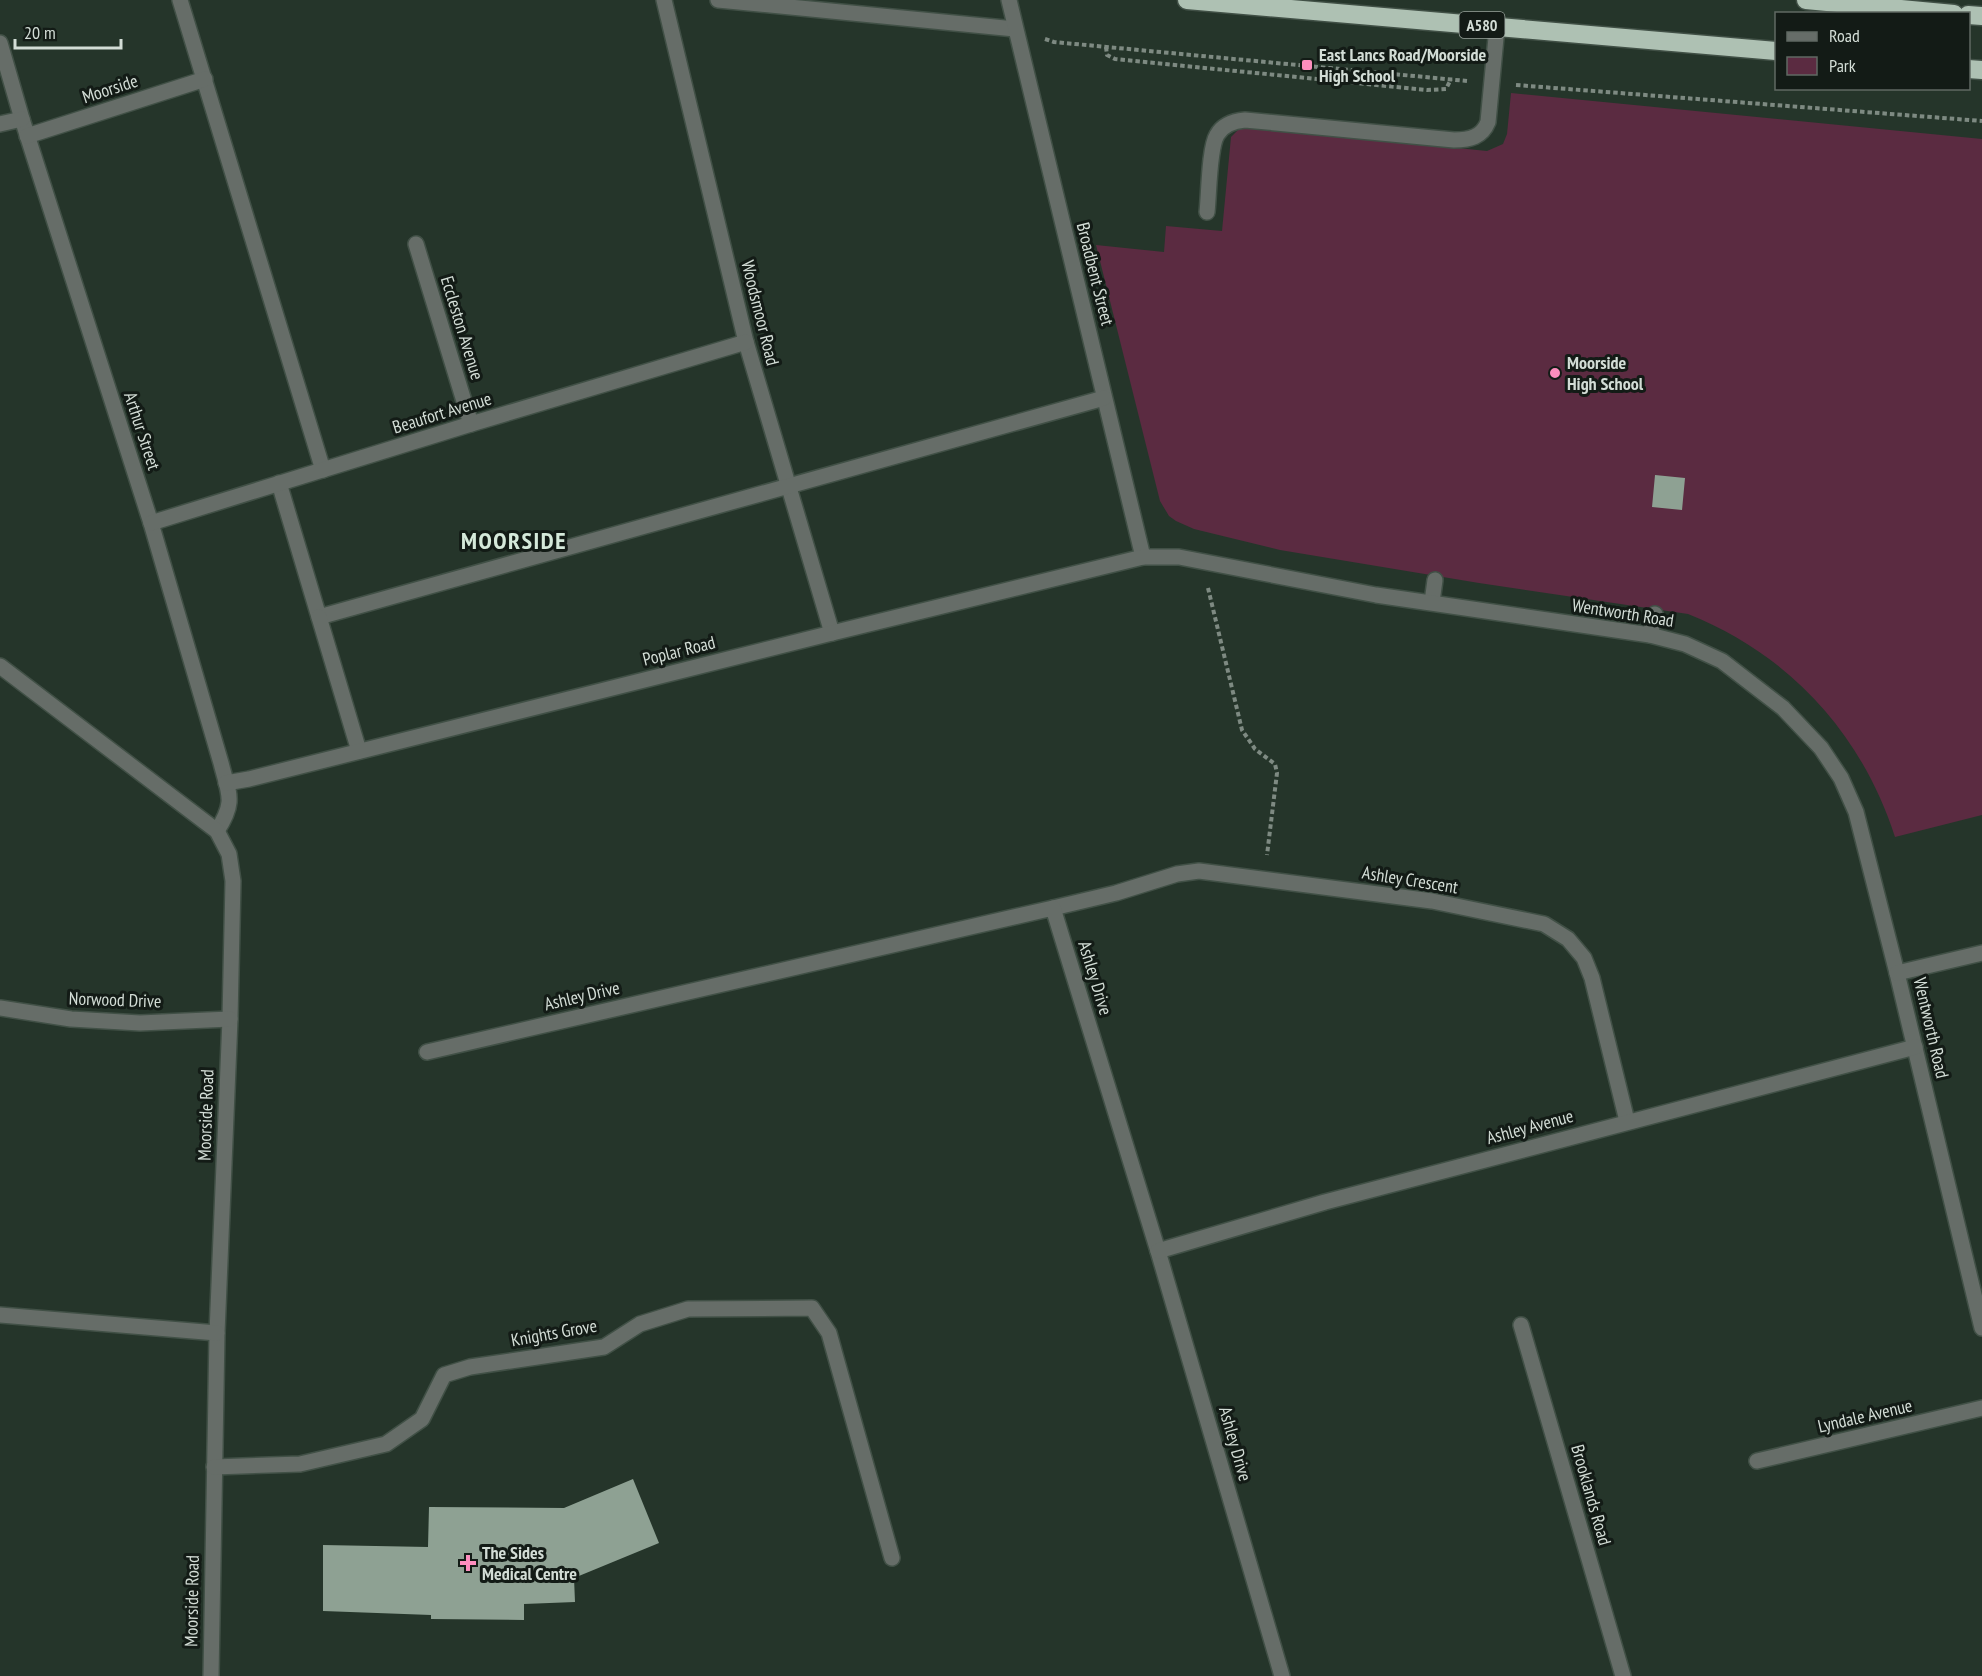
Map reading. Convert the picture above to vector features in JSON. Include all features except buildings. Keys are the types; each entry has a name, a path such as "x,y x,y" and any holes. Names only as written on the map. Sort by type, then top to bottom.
{"highway":[{"name":"A580","path":"1187,0 1775,51"},
{"path":"1806,0 1933,12"}],"street":[{"path":"180,0 323,470"},
{"name":"Woodsmoor Road","path":"664,0 746,342 832,633"},
{"path":"718,0 1015,29"},
{"name":"Broadbent Street","path":"1009,0 1143,557"},
{"path":"1207,212 1216,136 1233,121 1245,120 1454,140 1467,140 1476,136 1484,130 1488,122 1497,27"},
{"name":"Arthur Street","path":"0,43 27,136 151,523 226,783 229,810 217,831"},
{"name":"Moorside","path":"27,136 205,79"},
{"path":"0,124 22,119"},
{"name":"Eccleston Avenue","path":"416,244 471,424"},
{"name":"Beaufort Avenue","path":"151,523 746,342"},
{"path":"319,616 1104,398"},
{"path":"279,483 359,751"},
{"name":"Wentworth Road","path":"1143,557 1179,557 1376,595 1650,635 1684,644 1722,661 1783,708 1821,747 1841,778 1856,812 1977,1284 1982,1328"},
{"name":"Poplar Road","path":"226,783 1143,557"},
{"path":"1432,602 1435,580"},
{"path":"1650,635 1655,614"},
{"name":"Moorside Road","path":"0,666 217,831 229,854 233,881 230,1019 217,1333 211,1676"},
{"name":"Ashley Crescent","path":"1053,908 1116,893 1177,874 1199,871 1432,901 1544,924 1568,939 1584,958 1592,978 1627,1121"},
{"name":"Ashley Drive","path":"427,1052 1053,908 1158,1251 1282,1676"},
{"path":"1898,973 1982,953"},
{"name":"Norwood Drive","path":"0,1008 71,1019 140,1023 230,1019"},
{"name":"Ashley Avenue","path":"1158,1251 1325,1202 1915,1047"},
{"name":"Knights Grove","path":"214,1467 300,1464 386,1444 423,1419 444,1375 470,1367 604,1347 640,1324 688,1309 812,1308 829,1333 892,1558"},
{"path":"0,1315 217,1333"},
{"name":"Brooklands Road","path":"1521,1325 1623,1676"},
{"name":"Lyndale Avenue","path":"1757,1461 1982,1408"}],"path":[{"path":"1106,47 1107,55 1115,59 1416,89 1441,90 1446,88 1451,79"},
{"path":"1210,563 1208,592 1242,730 1255,749 1275,764 1277,773 1264,878"}],"green space":[{"name":"Moorside High School","path":"1511,93 1982,139 1982,815 1895,837 1881,799 1863,764 1842,732 1817,702 1789,675 1758,651 1725,631 1688,614 1280,550 1194,529 1169,516 1160,501 1096,245 1164,252 1166,226 1222,231 1231,137 1239,129 1250,127 1487,151 1503,144 1507,134"}],"place":[{"name":"East Lancs Road/Moorside High School","path":"1307,65"},
{"name":"Moorside High School","path":"1555,373"},
{"name":"The Sides Medical Centre","path":"468,1563"}],"district":[{"name":"MOORSIDE","path":"514,541"}]}
